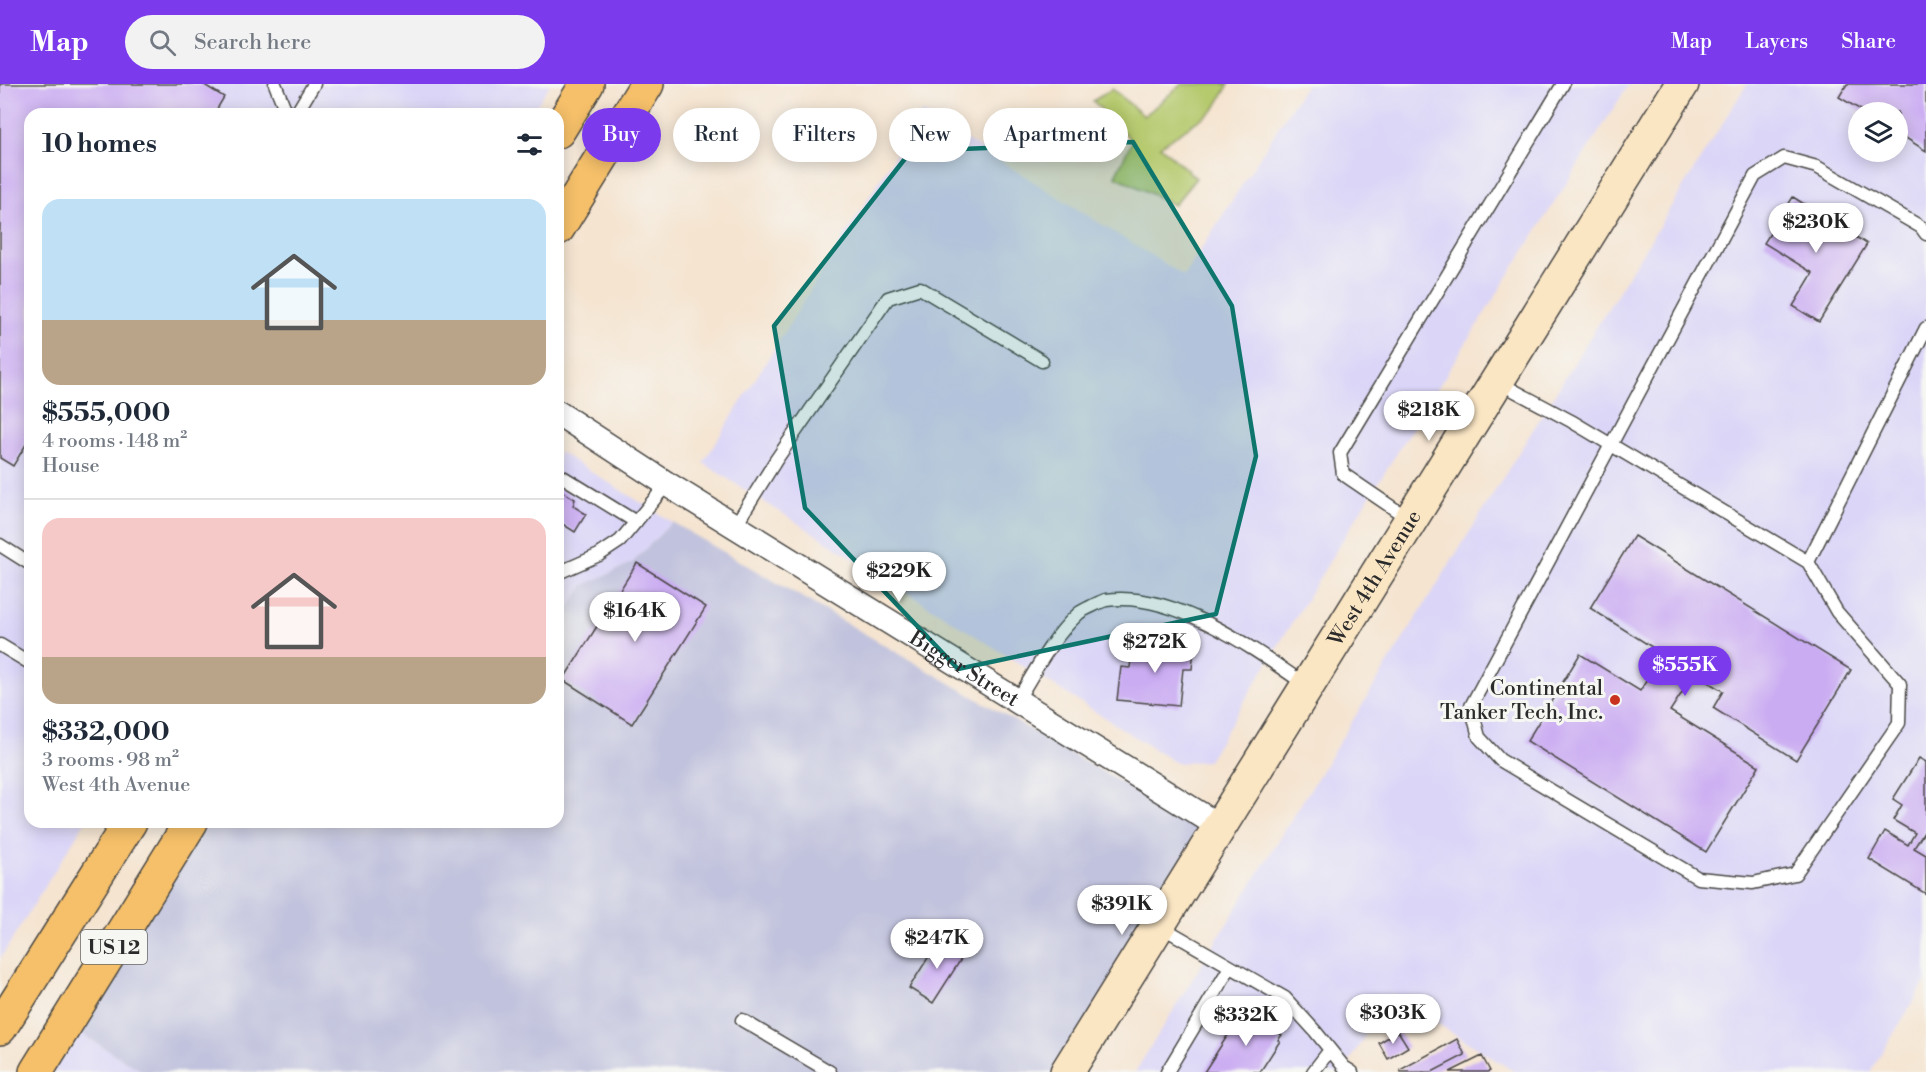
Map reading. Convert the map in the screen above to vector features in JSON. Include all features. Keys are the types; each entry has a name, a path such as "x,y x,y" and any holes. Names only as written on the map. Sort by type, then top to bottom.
{"main road":[{"path":"564,121 587,84"},
{"path":"564,218 647,84"},
{"name":"West 4th Avenue","path":"1067,1072 1682,84"},
{"name":"US 12","path":"0,1028 126,828"},
{"name":"US 12","path":"36,1072 187,828"}],"street":[{"name":"Bigger Street","path":"564,417 667,484 1219,826"}],"lane":[{"path":"275,84 285,108"},
{"path":"300,108 314,84"},
{"path":"1410,520 1343,474 1340,453 1563,84"},
{"path":"1497,381 1610,445 1808,562 1837,612 1900,684 1899,723 1795,874 1752,883 1698,878 1500,760 1479,737 1471,706 1610,445 1755,176 1784,158 1817,167 1922,227 1926,234"},
{"path":"735,526 776,460 888,298 920,288 1042,361"},
{"path":"1808,562 1926,328"},
{"path":"564,478 636,522"},
{"path":"564,570 599,555 620,541 667,484"},
{"path":"0,545 24,560"},
{"path":"1017,701 1048,650 1079,613 1105,600 1139,600 1174,610 1213,626 1248,645 1307,685"},
{"path":"0,645 24,659"},
{"path":"1158,925 1284,999 1344,1068 1352,1072"},
{"path":"1167,1072 1230,967"},
{"path":"742,1020 830,1072"},
{"path":"1313,1072 1330,1050"}],"highlighted area":[{"path":"1133,142 1232,306 1256,456 1216,614 958,669 805,508 774,326 911,151"}],"shaded area":[{"path":"0,84 550,84 535,108 24,108 24,828 81,828 0,959"},
{"path":"1306,84 1629,84 1351,526 1208,761 1176,763 703,463 891,162 971,162 971,143 983,150 983,162 1002,162 1184,276"},
{"path":"1747,84 1926,84 1926,981 1870,1072 1515,1072 1390,994 1343,1072 1135,1072"},
{"path":"564,455 672,522 632,563 584,585 564,616"},
{"path":"672,522 1205,831 1056,1072 143,1072 74,1029 201,828 564,828 564,616 584,585 632,563"},
{"path":"74,1029 143,1072 48,1072"}],"green space":[{"path":"1182,84 1229,84 1214,110 1160,146 1196,178 1174,205 1115,176 1122,162 1128,162 1128,149 1132,141 1128,137 1128,108 1100,108 1093,101 1112,89 1144,116"}],"building":[{"path":"0,84 203,84 224,97 218,108 24,108 24,448 13,466 0,458"},
{"path":"1847,84 1926,84 1926,151 1908,139 1908,102 1848,102 1839,97"},
{"path":"1793,197 1867,244 1819,322 1793,306 1813,273 1764,243"},
{"path":"564,493 575,499 573,506 586,514 575,532 564,525"},
{"name":"Continental Tanker Tech, Inc.","path":"1634,536 1851,670 1796,760 1713,708 1723,691 1694,674 1670,711 1759,766 1706,852 1527,741 1580,654 1640,691 1663,654 1590,608"},
{"path":"637,563 706,607 632,724 564,681"},
{"path":"1133,641 1185,646 1185,648 1194,649 1192,669 1183,669 1179,706 1117,700 1121,667 1130,668"},
{"path":"1919,758 1926,762 1926,829 1914,848 1926,855 1926,894 1869,859 1885,831 1908,845 1915,833 1893,820 1902,805 1893,799"},
{"path":"941,937 965,953 933,1003 909,988"},
{"path":"1244,1010 1282,1035 1260,1072 1204,1072"},
{"path":"1398,1031 1408,1047 1388,1059 1379,1043"},
{"path":"1457,1039 1465,1055 1432,1072 1401,1072 1400,1070"},
{"path":"1482,1056 1490,1071 1450,1072"}],"place":[{"name":"Continental Tanker Tech, Inc.","path":"1615,700"}]}
